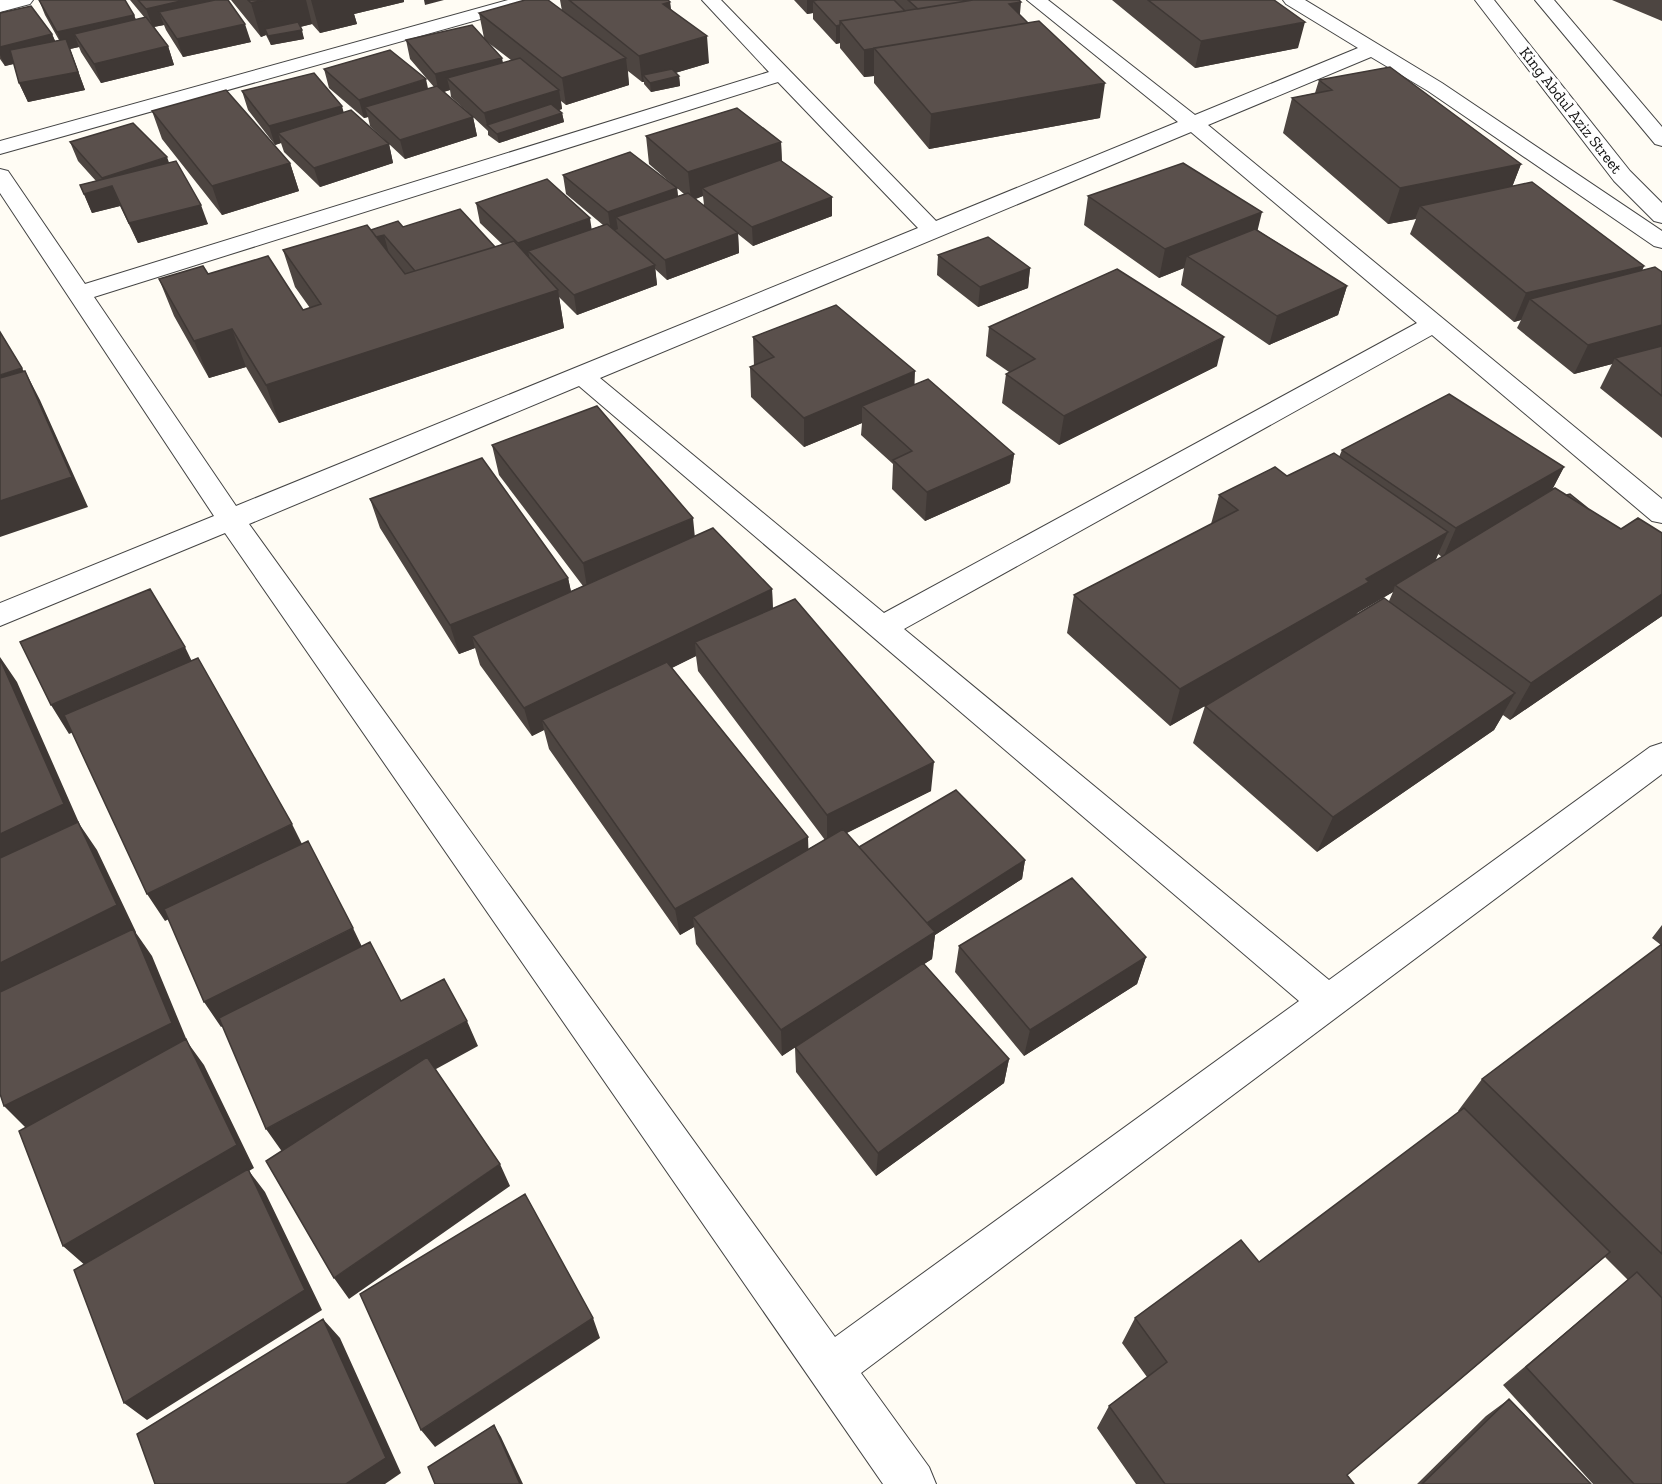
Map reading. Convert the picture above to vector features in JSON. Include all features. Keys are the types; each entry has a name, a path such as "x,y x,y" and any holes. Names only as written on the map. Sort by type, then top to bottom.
{"street":[{"path":"0,6 24,0"},
{"path":"0,148 528,0"},
{"path":"711,0 933,231"},
{"path":"1036,0 1194,124 1662,514"},
{"path":"1292,0 1435,87 1662,241"},
{"name":"King Abdul Aziz Street","path":"1484,0 1622,176 1662,216"},
{"path":"1544,0 1662,140"},
{"path":"0,615 1373,50"},
{"path":"79,294 782,74"},
{"path":"0,176 231,520 912,1484"},
{"path":"881,628 1434,324"},
{"path":"582,376 1328,1002"},
{"path":"830,1368 1662,756"}],"building":[{"path":"39,0 125,0 134,15 57,32"},
{"path":"138,0 185,0 146,9"},
{"path":"215,0 228,0 245,24 177,39 159,12"},
{"path":"248,0 264,0 251,3"},
{"path":"525,0 548,0 626,58 562,78 479,13"},
{"path":"569,0 668,0 670,2 663,4 707,36 639,56"},
{"path":"894,0 905,11 840,21 840,25 836,26 813,1"},
{"path":"908,0 973,0 918,9"},
{"path":"973,0 1019,0 1021,2 1009,4 1028,23 864,50 840,21"},
{"path":"1148,0 1274,0 1305,22 1201,41"},
{"path":"31,6 52,34 0,47 0,13"},
{"path":"146,17 168,46 94,64 74,34"},
{"path":"1039,21 1105,83 931,114 874,48"},
{"path":"298,22 302,30 268,36 265,29"},
{"path":"472,25 502,58 435,74 406,40"},
{"path":"66,39 78,72 19,83 10,50"},
{"path":"390,50 426,79 359,100 324,69"},
{"path":"520,58 559,90 484,113 447,78"},
{"path":"1390,67 1521,164 1400,188 1292,98 1332,90 1319,80"},
{"path":"672,69 679,76 650,83 643,75"},
{"path":"314,73 342,106 269,126 242,91"},
{"path":"437,86 473,117 400,140 365,107"},
{"path":"226,90 290,163 212,186 152,111"},
{"path":"551,104 562,113 497,134 487,125"},
{"path":"737,108 781,142 688,172 646,136"},
{"path":"351,110 389,144 314,168 278,133"},
{"path":"133,123 167,157 102,178 70,142"},
{"path":"630,152 677,188 608,212 563,175"},
{"path":"780,160 832,197 752,227 702,188"},
{"path":"176,161 201,205 129,223 112,186 84,194 80,185"},
{"path":"1183,163 1262,212 1165,249 1088,196"},
{"path":"547,179 590,218 518,243 476,203"},
{"path":"1532,182 1644,266 1526,293 1420,206"},
{"path":"688,193 738,233 665,260 616,217"},
{"path":"460,209 495,247 415,271 384,235 376,237 371,230 398,221 403,227"},
{"path":"607,224 655,265 574,295 528,251"},
{"path":"367,225 405,274 514,241 558,290 266,385 232,329 194,341 159,279 203,266 208,274 268,256 303,310 321,304 283,250"},
{"path":"1255,229 1347,286 1277,316 1187,256"},
{"path":"988,237 1030,268 980,287 938,255"},
{"path":"1655,267 1662,272 1662,325 1588,345 1530,299"},
{"path":"1117,269 1224,337 1064,416 1006,374 1035,359 989,327"},
{"path":"836,305 915,371 804,418 750,367 774,357 753,337"},
{"path":"0,332 22,368 0,375"},
{"path":"1662,346 1662,396 1615,358"},
{"path":"25,371 72,477 0,501 0,378"},
{"path":"928,379 1014,454 927,492 893,460 912,451 862,406"},
{"path":"1449,394 1564,467 1456,528 1342,450"},
{"path":"597,406 693,518 583,563 492,445"},
{"path":"1334,453 1448,532 1366,579 1369,582 1180,689 1074,595 1238,510 1219,495 1275,467 1287,476"},
{"path":"482,458 568,578 450,625 370,499"},
{"path":"1555,488 1621,529 1638,518 1662,533 1662,594 1531,683 1395,585"},
{"path":"1570,494 1590,510 1566,495"},
{"path":"713,528 772,589 524,708 472,636"},
{"path":"150,589 185,647 51,705 20,642"},
{"path":"1384,598 1515,693 1333,817 1205,706"},
{"path":"795,599 934,762 827,815 695,642"},
{"path":"198,658 292,824 147,894 64,715"},
{"path":"0,659 64,804 0,834"},
{"path":"667,662 808,837 675,909 542,720"},
{"path":"956,790 1025,860 927,923 859,847"},
{"path":"78,822 117,905 0,963 0,858"},
{"path":"843,829 935,932 781,1030 693,917"},
{"path":"308,841 353,928 204,1002 164,909"},
{"path":"1072,878 1146,957 1030,1030 959,946"},
{"path":"133,929 172,1023 4,1106 0,1094 0,992"},
{"path":"370,942 401,1001 444,979 467,1021 266,1129 219,1018"},
{"path":"1662,944 1662,1254 1482,1079"},
{"path":"923,963 1009,1059 878,1153 795,1047"},
{"path":"186,1039 237,1145 63,1246 19,1131"},
{"path":"427,1057 500,1164 334,1278 266,1161"},
{"path":"1464,1108 1610,1252 1347,1475 1354,1484 1165,1484 1109,1406 1167,1362 1135,1318 1241,1240 1259,1262"},
{"path":"248,1169 305,1290 124,1403 74,1270"},
{"path":"525,1194 593,1318 421,1430 360,1294"},
{"path":"1637,1272 1662,1298 1662,1484 1634,1484 1526,1367"},
{"path":"323,1319 386,1458 346,1484 155,1484 137,1434"},
{"path":"1509,1399 1591,1484 1422,1484"},
{"path":"494,1425 520,1484 435,1484 428,1467"}]}
